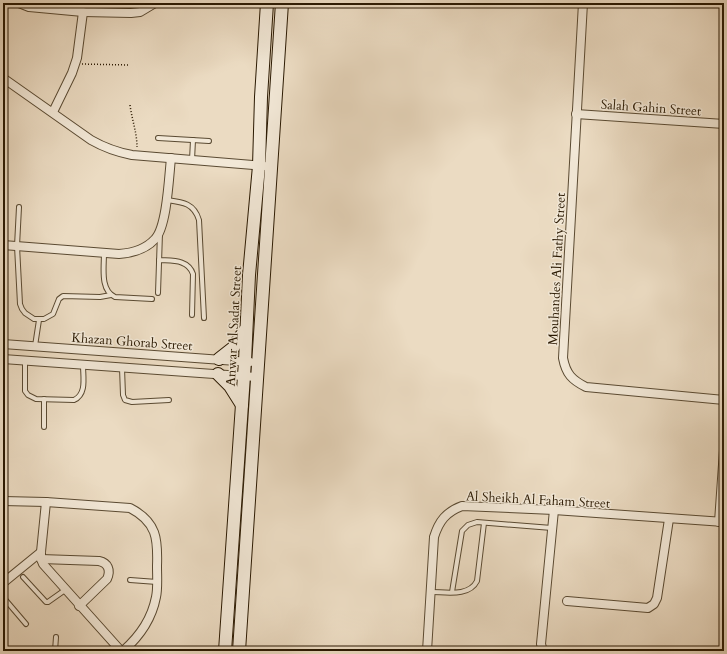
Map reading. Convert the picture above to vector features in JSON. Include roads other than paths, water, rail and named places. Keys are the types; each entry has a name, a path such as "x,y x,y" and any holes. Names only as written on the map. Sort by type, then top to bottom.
{"street":[{"path":"19,3 29,7 83,12 131,13 140,12 149,8 155,3"},
{"name":"Anwar Al Sadat Street","path":"239,651 258,362 265,166 261,97 267,3"},
{"name":"Anwar Al Sadat Street","path":"225,651 250,267 265,166 282,3"},
{"name":"Mouhandes Ali Fathy Street","path":"583,3 563,358 565,368 577,383 586,387 724,400"},
{"path":"53,112 72,73 77,58 83,12"},
{"path":"3,78 104,148 114,152 265,166"},
{"name":"Salah Gahin Street","path":"576,114 724,124"},
{"path":"3,245 104,254 129,253 148,245 156,239 160,231 167,200 171,158"},
{"path":"219,359 233,348 247,327"},
{"name":"Khazan Ghorab Street","path":"3,344 258,362"},
{"name":"Khazan Ghorab Street","path":"3,359 257,377"},
{"path":"218,374 230,386 242,405"},
{"path":"722,522 724,450"},
{"path":"3,501 46,502 130,508 139,512 146,519 152,527 158,546 157,596 152,612 144,627 135,641 122,651 79,606 47,569 41,556 46,502"},
{"name":"Al Sheikh Al Faham Street","path":"427,651 434,536 437,526 443,517 452,510 462,506 554,510 722,522"},
{"path":"543,651 542,644 554,510"},
{"path":"568,601 648,608 654,604 657,598 669,519"},
{"path":"4,580 41,556 99,561 107,565 109,574 107,579 79,606"}],"lane":[{"path":"158,138 209,141"},
{"path":"192,160 193,140"},
{"path":"167,200 184,202 189,205 197,214 199,220 204,318"},
{"path":"20,207 17,246 20,304 25,314 39,320 48,318 53,314 59,299 63,296 100,298 111,295"},
{"path":"158,293 160,231"},
{"path":"104,254 104,283 111,295 115,297 152,299"},
{"path":"159,260 181,262 189,266 193,274 192,315"},
{"path":"192,288 202,285"},
{"path":"35,346 39,320"},
{"path":"25,361 25,391 32,398 44,399 74,400 79,398 83,389 83,365"},
{"path":"122,367 123,395 125,400 132,402 169,400"},
{"path":"44,399 44,427"},
{"path":"452,592 462,531 468,525 473,523 484,523 552,528"},
{"path":"431,592 466,592 475,586 477,581 484,523"},
{"path":"23,577 46,602 65,590"},
{"path":"130,580 157,582"},
{"path":"3,597 26,624"},
{"path":"55,651 56,637"}]}
